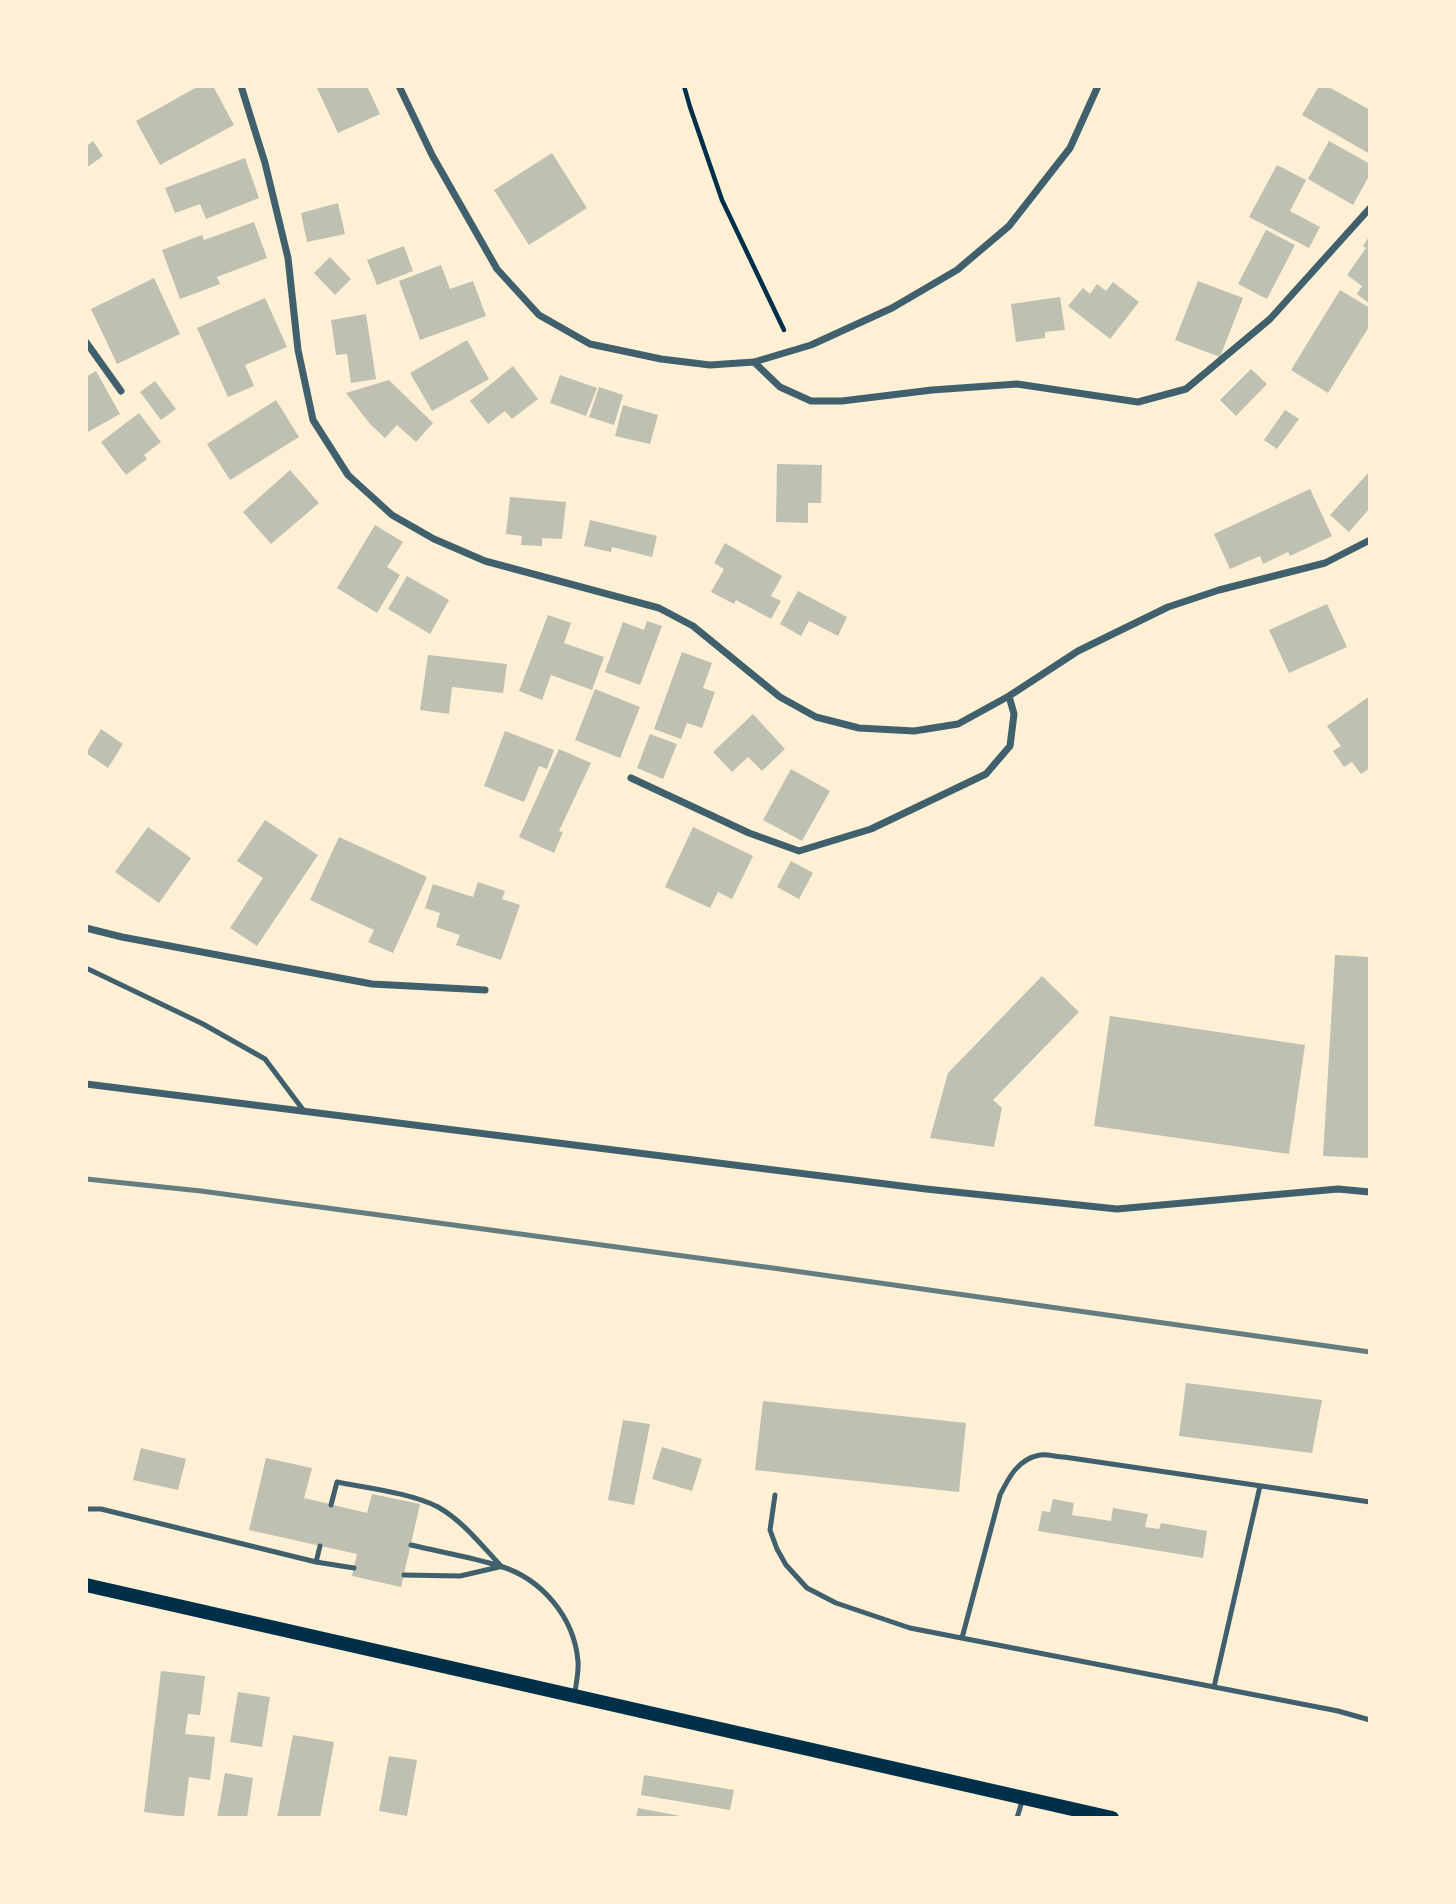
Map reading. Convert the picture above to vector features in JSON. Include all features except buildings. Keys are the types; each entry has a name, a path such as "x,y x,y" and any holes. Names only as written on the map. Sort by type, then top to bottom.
{"main road":[{"path":"86,1585 1112,1818"}],"street":[{"path":"241,86 265,163 288,258 298,350 313,420 348,475 392,515 434,539 485,561 659,608 693,626 780,697 816,717 859,728 914,731 958,723 1009,696 1078,651 1168,607 1219,590 1325,563 1370,540"},
{"path":"399,86 432,155 497,269 540,315 590,344 661,359 710,365 754,362 811,345 892,308 957,270 1010,226 1070,148 1098,86"},
{"path":"754,362 780,387 811,401 842,401 932,390 1017,384 1138,402 1186,389 1270,319 1370,208"},
{"path":"86,342 121,391"},
{"path":"631,778 750,833 799,851 871,830 986,774 1010,746 1014,714 1009,696"},
{"path":"86,928 134,940 372,984 485,990"},
{"path":"86,1084 926,1189 1117,1209 1338,1189 1370,1192"}],"lane":[{"path":"86,968 203,1024 265,1059 304,1111"},
{"path":"962,1638 1000,1495 1010,1474 1023,1462 1040,1455 1370,1502"},
{"path":"331,1504 337,1482 418,1499 439,1508 464,1527 502,1567"},
{"path":"1214,1687 1260,1486"},
{"path":"775,1495 770,1530 777,1549 786,1565 807,1588 836,1604 910,1628 1338,1711 1370,1720"},
{"path":"86,1509 101,1510 316,1562 354,1568"},
{"path":"411,1545 502,1567 527,1578 556,1603 576,1646 579,1664 575,1696"},
{"path":"316,1562 320,1546"},
{"path":"404,1575 460,1576 502,1567"},
{"path":"1017,1818 1023,1798"}],"path":[{"path":"684,86 722,200 793,350"}],"railway":[{"path":"86,1179 201,1191 780,1269 1370,1352"}]}
